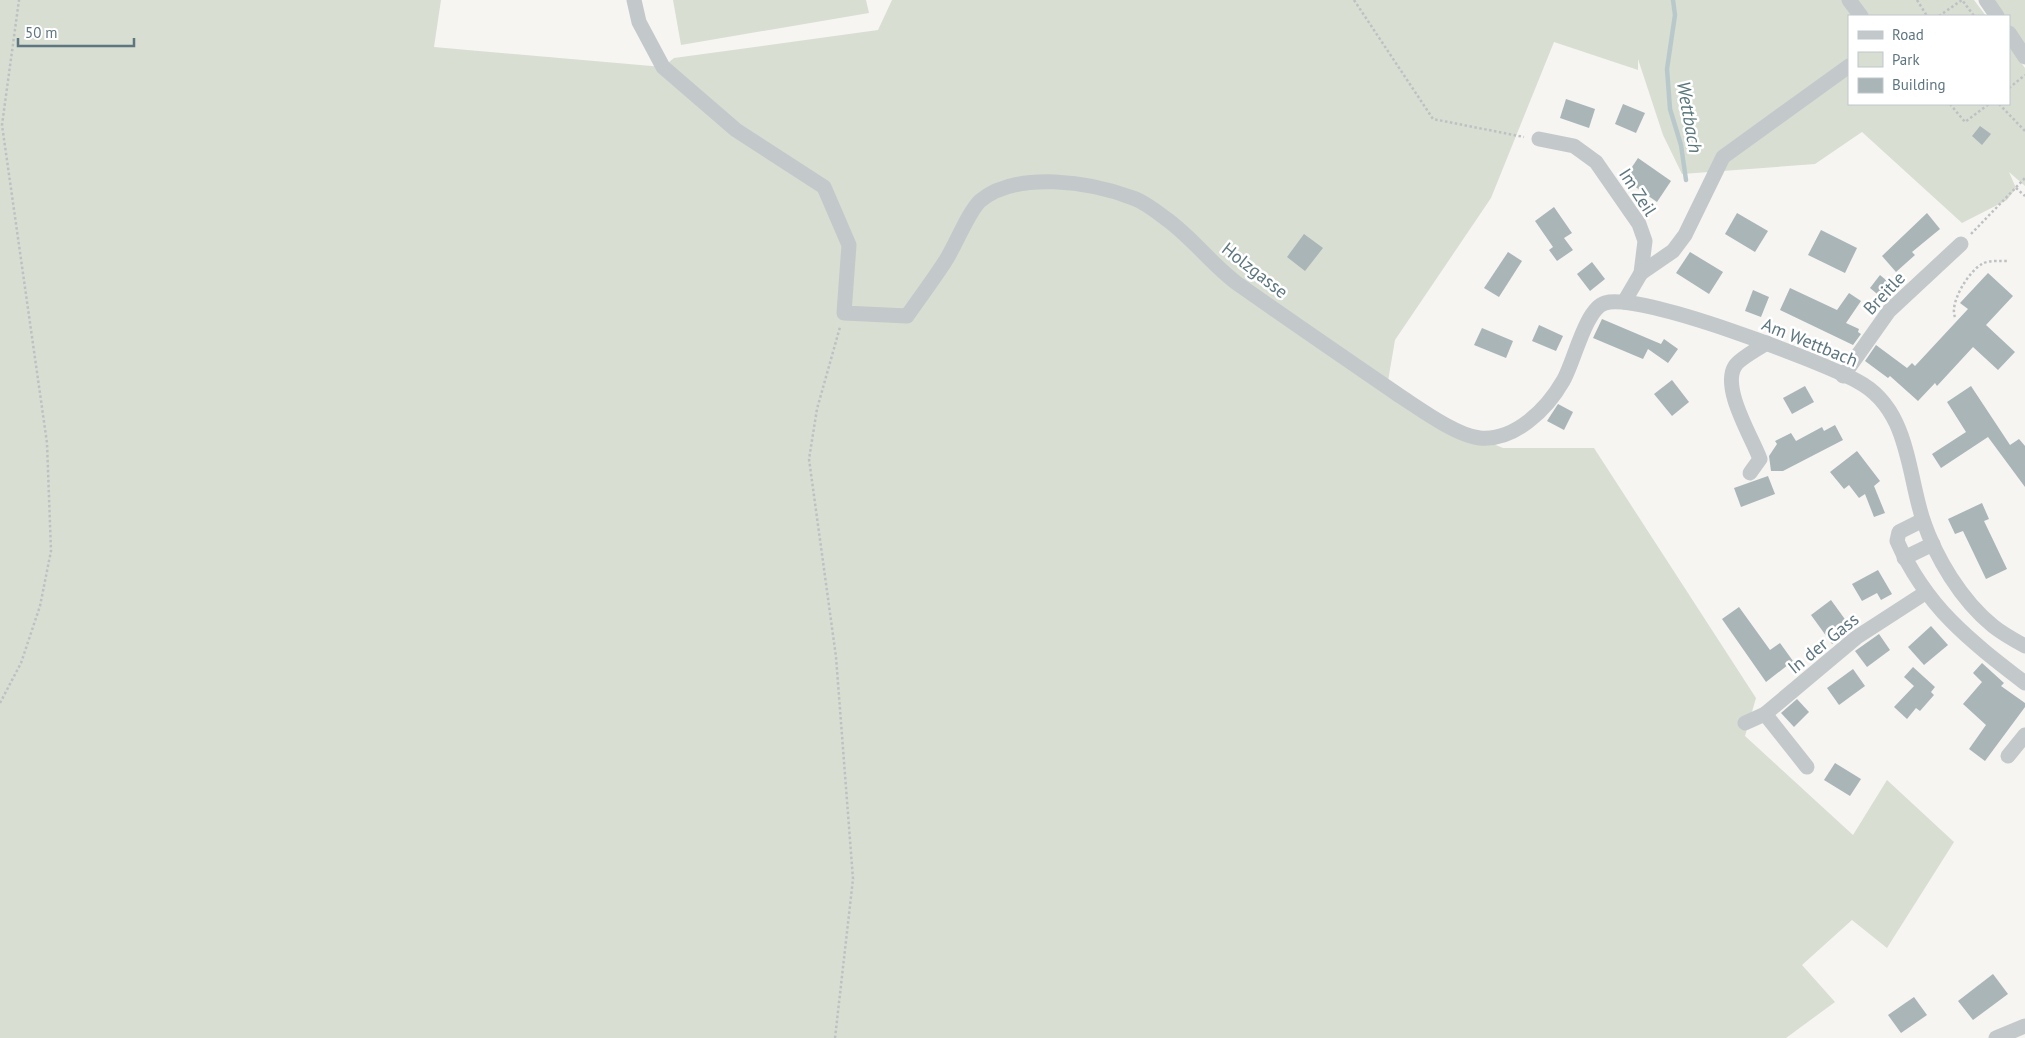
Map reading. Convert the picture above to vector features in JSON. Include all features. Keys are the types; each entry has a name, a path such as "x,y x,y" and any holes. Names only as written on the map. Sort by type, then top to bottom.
{"street":[{"path":"634,0 639,22 663,67 736,130 824,187 849,245 844,314"},
{"path":"1850,0 1859,15"},
{"path":"1986,0 1996,15"},
{"path":"2010,34 2025,57"},
{"path":"1641,273 1673,251 1685,235 1723,157 1848,67"},
{"name":"Im Zeil","path":"1539,140 1574,146 1596,162 1639,224 1645,241 1641,273 1624,302"},
{"name":"Holzgasse","path":"844,314 907,316 946,261 978,202 1008,186 1036,181 1066,182 1135,198 1168,220 1234,280 1351,364 1435,420 1477,439 1494,438 1521,428 1542,408 1563,382 1592,312 1603,303 1624,302"},
{"name":"Breitle","path":"1843,376 1889,311 1961,244"},
{"name":"Am Wettbach","path":"1624,302 1689,317 1766,343 1859,382 1865,387 1882,403 1899,426 1923,520 1948,572 1980,614 1995,628 2025,646"},
{"path":"1750,473 1760,459 1734,397 1731,380 1735,365 1766,343"},
{"path":"1923,520 1899,532 1897,541 1904,558 1924,593 1943,614 1985,652 2025,683"},
{"path":"1904,558 1933,544"},
{"name":"In der Gass","path":"1746,723 1765,714 1857,637 1924,593"},
{"path":"1765,714 1807,767"},
{"path":"2008,756 2025,735"},
{"path":"1996,1038 2025,1026"}],"path":[{"path":"0,703 24,653 40,606 51,551 47,443 1,125 18,0"},
{"path":"1354,0 1433,120 1539,140"},
{"path":"1917,0 1926,15"},
{"path":"1940,15 1962,0 1973,15"},
{"path":"2010,87 2025,75"},
{"path":"1951,105 1965,122 1989,105"},
{"path":"2000,105 2025,131"},
{"path":"1961,244 2025,178"},
{"path":"2016,188 2025,196"},
{"path":"1954,316 1953,304 1971,275 1982,263 2009,261"},
{"path":"835,1038 853,879 836,657 809,459 816,409 844,314"}],"green space":[{"path":"0,0 441,0 434,47 663,67 674,58 878,30 892,0 1849,0 1860,15 1848,15 1848,105 2010,105 2010,47 2025,68 2025,186 2009,172 2016,188 2007,200 1962,223 1862,132 1815,164 1682,174 1663,135 1638,59 1638,70 1554,42 1491,198 1395,340 1387,387 1435,420 1503,448 1594,448 1756,698 1745,736 1853,835 1887,780 1954,842 1887,948 1852,920 1802,965 1835,1002 1786,1038 0,1038"},
{"path":"673,0 866,0 869,13 681,45"},
{"path":"1854,0 1974,0 1985,15 1864,15"},
{"path":"1986,0 2025,0 2025,57 2010,34 2010,15 1996,15"}],"building":[{"path":"1566,99 1595,109 1589,128 1560,118"},
{"path":"1623,104 1645,113 1636,133 1615,124"},
{"path":"1980,126 1991,134 1982,145 1972,136"},
{"path":"1638,158 1671,181 1657,202 1624,179"},
{"path":"1554,207 1572,233 1564,238 1573,250 1557,261 1549,250 1553,247 1535,221"},
{"path":"1737,213 1768,231 1755,252 1725,234"},
{"path":"1927,213 1940,229 1912,252 1915,255 1896,272 1882,256"},
{"path":"1821,230 1857,248 1845,273 1808,255"},
{"path":"1304,234 1323,248 1305,271 1287,257"},
{"path":"1508,252 1522,261 1499,297 1484,288"},
{"path":"1690,252 1723,272 1709,294 1676,273"},
{"path":"1592,262 1605,279 1590,291 1577,274"},
{"path":"1988,273 2013,296 1986,325 2015,352 1998,370 1973,347 1937,386 1935,383 1918,401 1890,376 1888,378 1865,361 1876,345 1907,368 1912,363 1915,366 1968,309 1960,303"},
{"path":"1880,275 1893,286 1882,298 1870,288"},
{"path":"1790,288 1837,310 1849,293 1861,301 1846,323 1859,329 1858,332 1861,334 1853,345 1780,310"},
{"path":"1753,290 1769,297 1761,317 1745,311"},
{"path":"1602,319 1661,344 1664,339 1678,349 1668,363 1648,349 1643,359 1593,338"},
{"path":"1539,325 1563,336 1556,351 1532,341"},
{"path":"1482,328 1513,341 1506,358 1474,345"},
{"path":"1672,380 1689,402 1672,416 1654,394"},
{"path":"1805,386 1814,402 1792,414 1783,398"},
{"path":"1971,386 2010,445 2019,439 2025,446 2025,487 1988,437 1941,468 1932,454 1966,432 1947,402"},
{"path":"1558,404 1573,412 1564,430 1547,421"},
{"path":"1835,425 1843,440 1783,471 1771,471 1769,456 1777,444 1775,441 1791,433 1796,441 1822,427 1824,431"},
{"path":"1857,451 1880,481 1874,486 1885,513 1874,517 1865,494 1859,498 1849,485 1844,489 1830,472"},
{"path":"1768,476 1775,494 1741,507 1734,488"},
{"path":"1982,503 1989,519 1984,521 2007,569 1986,579 1963,531 1955,534 1948,519"},
{"path":"1878,570 1892,594 1881,600 1877,593 1862,601 1852,584"},
{"path":"1831,600 1852,629 1832,644 1811,615"},
{"path":"1739,607 1770,650 1780,643 1793,661 1766,682 1722,619"},
{"path":"1931,626 1948,645 1924,665 1908,647"},
{"path":"1879,634 1890,650 1867,667 1855,651"},
{"path":"1982,663 2004,683 2001,686 2025,703 2025,707 1985,761 1969,749 1986,725 1963,704 1982,682 1973,673"},
{"path":"1913,667 1935,687 1931,692 1934,695 1920,711 1916,708 1907,719 1894,707 1914,686 1904,677"},
{"path":"1853,669 1865,686 1839,705 1827,688"},
{"path":"1797,699 1809,712 1794,727 1781,713"},
{"path":"1835,763 1861,779 1850,796 1824,780"},
{"path":"1993,974 2008,994 1973,1020 1958,1001"},
{"path":"1914,997 1927,1015 1901,1033 1888,1015"}],"waterway":[{"name":"Wettbach","path":"1673,0 1675,15 1667,69 1670,109 1681,145 1686,180"}]}
